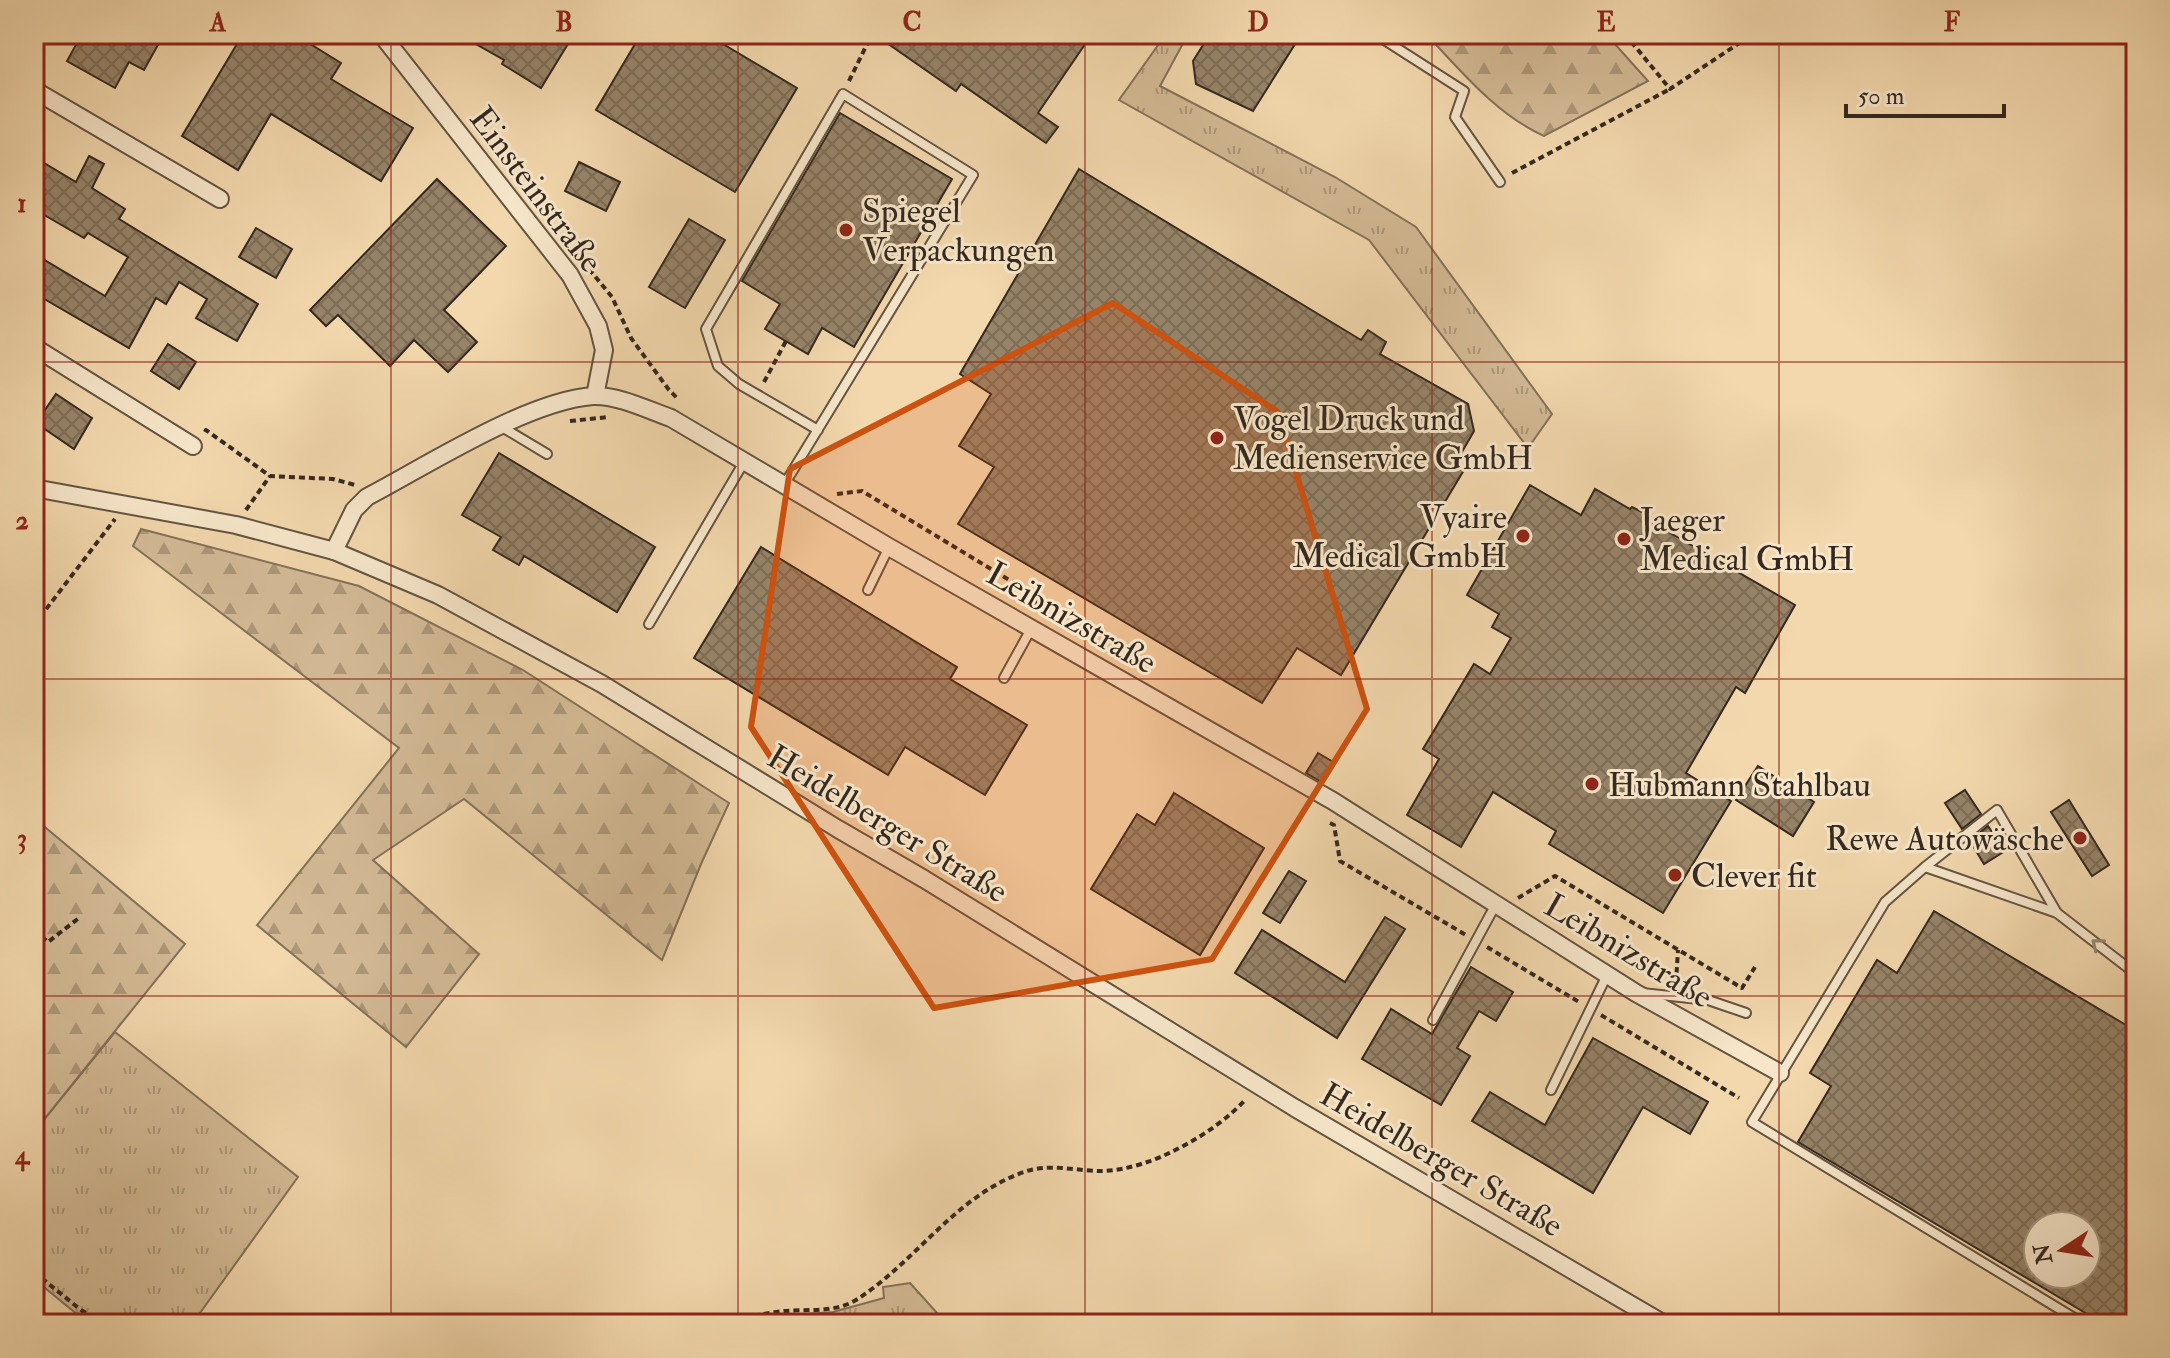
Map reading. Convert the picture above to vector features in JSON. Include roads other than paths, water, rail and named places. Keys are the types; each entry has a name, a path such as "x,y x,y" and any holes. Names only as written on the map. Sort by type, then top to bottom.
{"street":[{"name":"Einsteinstraße","path":"381,34 570,275 598,326 604,350 595,396"},
{"path":"34,90 220,199"},
{"path":"34,347 193,446"},
{"name":"Leibnizstraße","path":"334,551 354,510 367,497 546,406 595,396 632,404 671,418 889,547 1035,623 1333,801 1636,993 1780,1073"},
{"name":"Heidelberger Straße","path":"34,488 236,525 334,551 438,595 602,684 1258,1085 1664,1324"}],"lane":[{"path":"1375,34 1464,91 1455,117 1500,181"},
{"path":"784,485 818,430 973,175 843,94 706,329 718,366 757,394 818,430"},
{"path":"501,427 547,454"},
{"path":"649,624 744,461"},
{"path":"868,590 889,547"},
{"path":"1004,678 1035,623"},
{"path":"2057,913 1997,810 1885,902 1752,1122 2084,1324"},
{"path":"1925,867 2057,913 2136,974"},
{"path":"1433,1020 1496,904"},
{"path":"1551,1090 1607,975"},
{"path":"1636,993 1708,1000 1746,1013"}],"place":[{"name":"Spiegel Verpackungen","path":"846,230"},
{"name":"Vogel Druck und Medienservice GmbH","path":"1217,438"},
{"name":"Vyaire Medical GmbH","path":"1523,536"},
{"name":"Jaeger Medical GmbH","path":"1624,539"},
{"name":"Hubmann Stahlbau","path":"1592,784"},
{"name":"Rewe Autowäsche","path":"2080,838"},
{"name":"Clever fit","path":"1675,875"}]}
